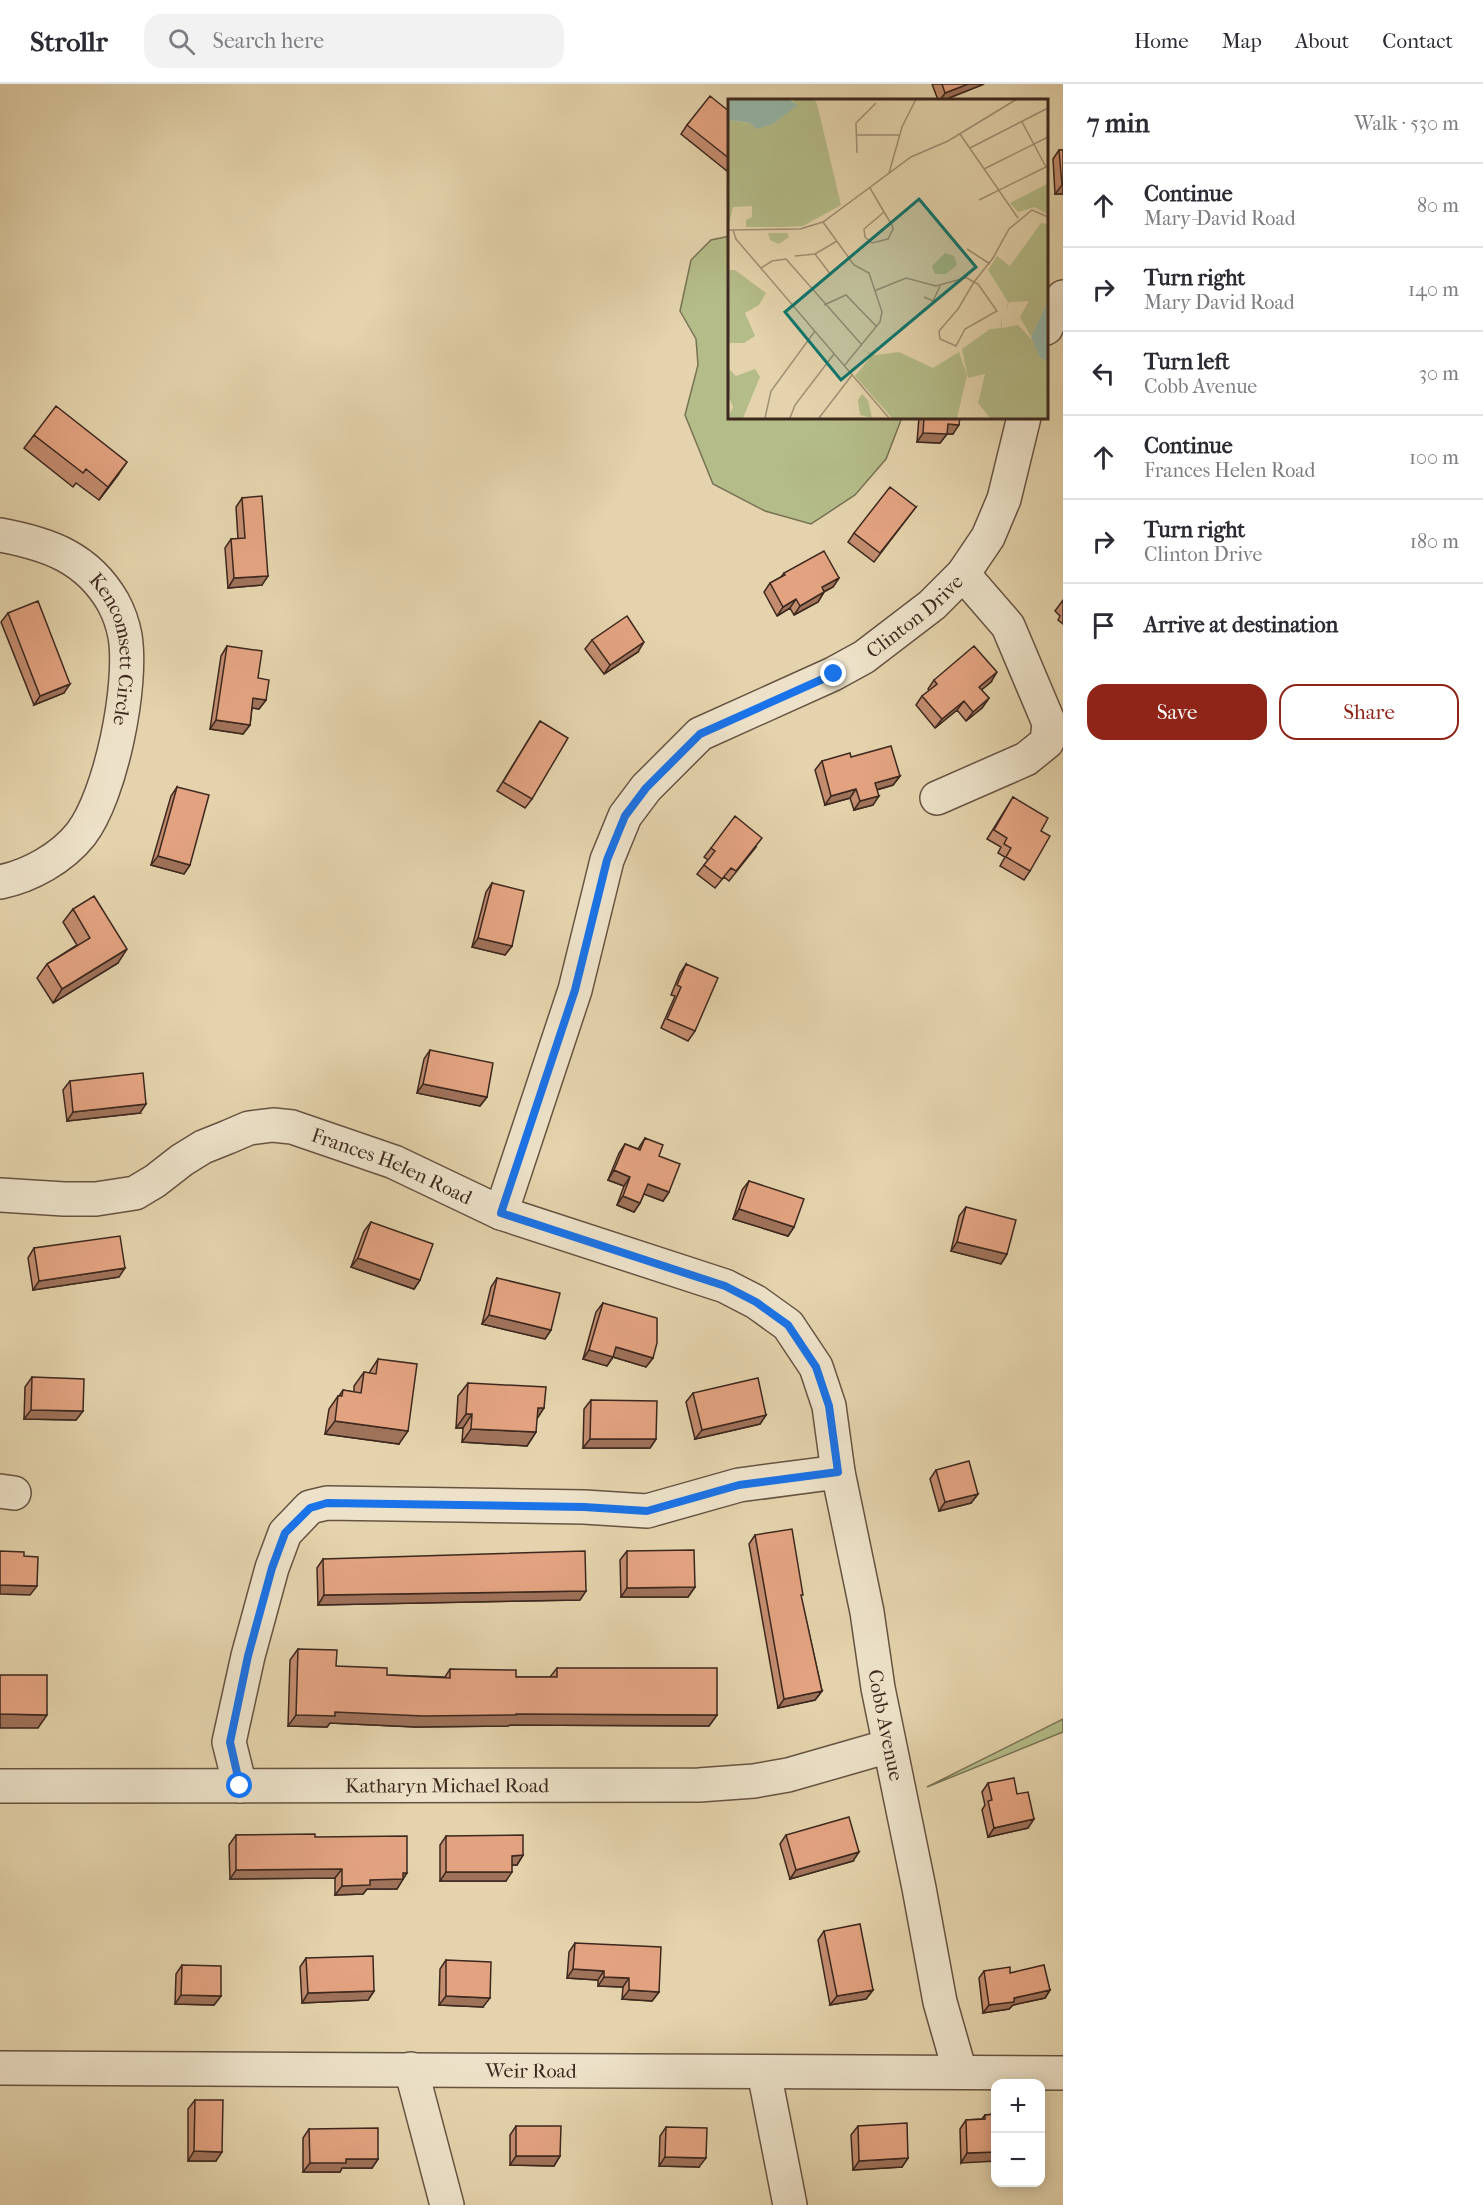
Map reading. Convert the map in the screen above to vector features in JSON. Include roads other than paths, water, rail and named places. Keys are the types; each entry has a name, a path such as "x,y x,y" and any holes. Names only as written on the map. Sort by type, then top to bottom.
{"street":[{"path":"1048,326 1055,308 1063,297"},
{"name":"Clinton Drive","path":"501,1213 575,990 607,860 625,816 646,788 700,734 834,674 864,657 932,604 963,574 988,537 1004,499 1024,418"},
{"name":"Kencomsett Circle","path":"0,535 42,544 58,550 73,559 98,581 113,602 120,617 125,638 126,658 122,712 105,784 95,810 81,833 62,852 36,869 0,882"},
{"path":"937,798 1026,759 1047,742 1049,723 1008,626 963,574"},
{"name":"Frances Helen Road","path":"0,1195 96,1199 135,1193 203,1148 249,1128 273,1125 292,1127 394,1162 501,1213 725,1286 746,1296 788,1325 816,1367 820,1377"},
{"name":"Cobb Avenue","path":"820,1377 829,1406 838,1472 867,1612 878,1688 919,1888 939,2002 960,2072"},
{"path":"240,1786 230,1742 248,1656 272,1568 285,1533 310,1508 327,1503 584,1507 647,1511 739,1485 838,1472"},
{"name":"Katharyn Michael Road","path":"0,1786 699,1785 754,1781 788,1775 889,1746"},
{"name":"Weir Road","path":"0,2068 1063,2073"},
{"path":"411,2069 447,2205"},
{"path":"764,2072 790,2205"}]}
